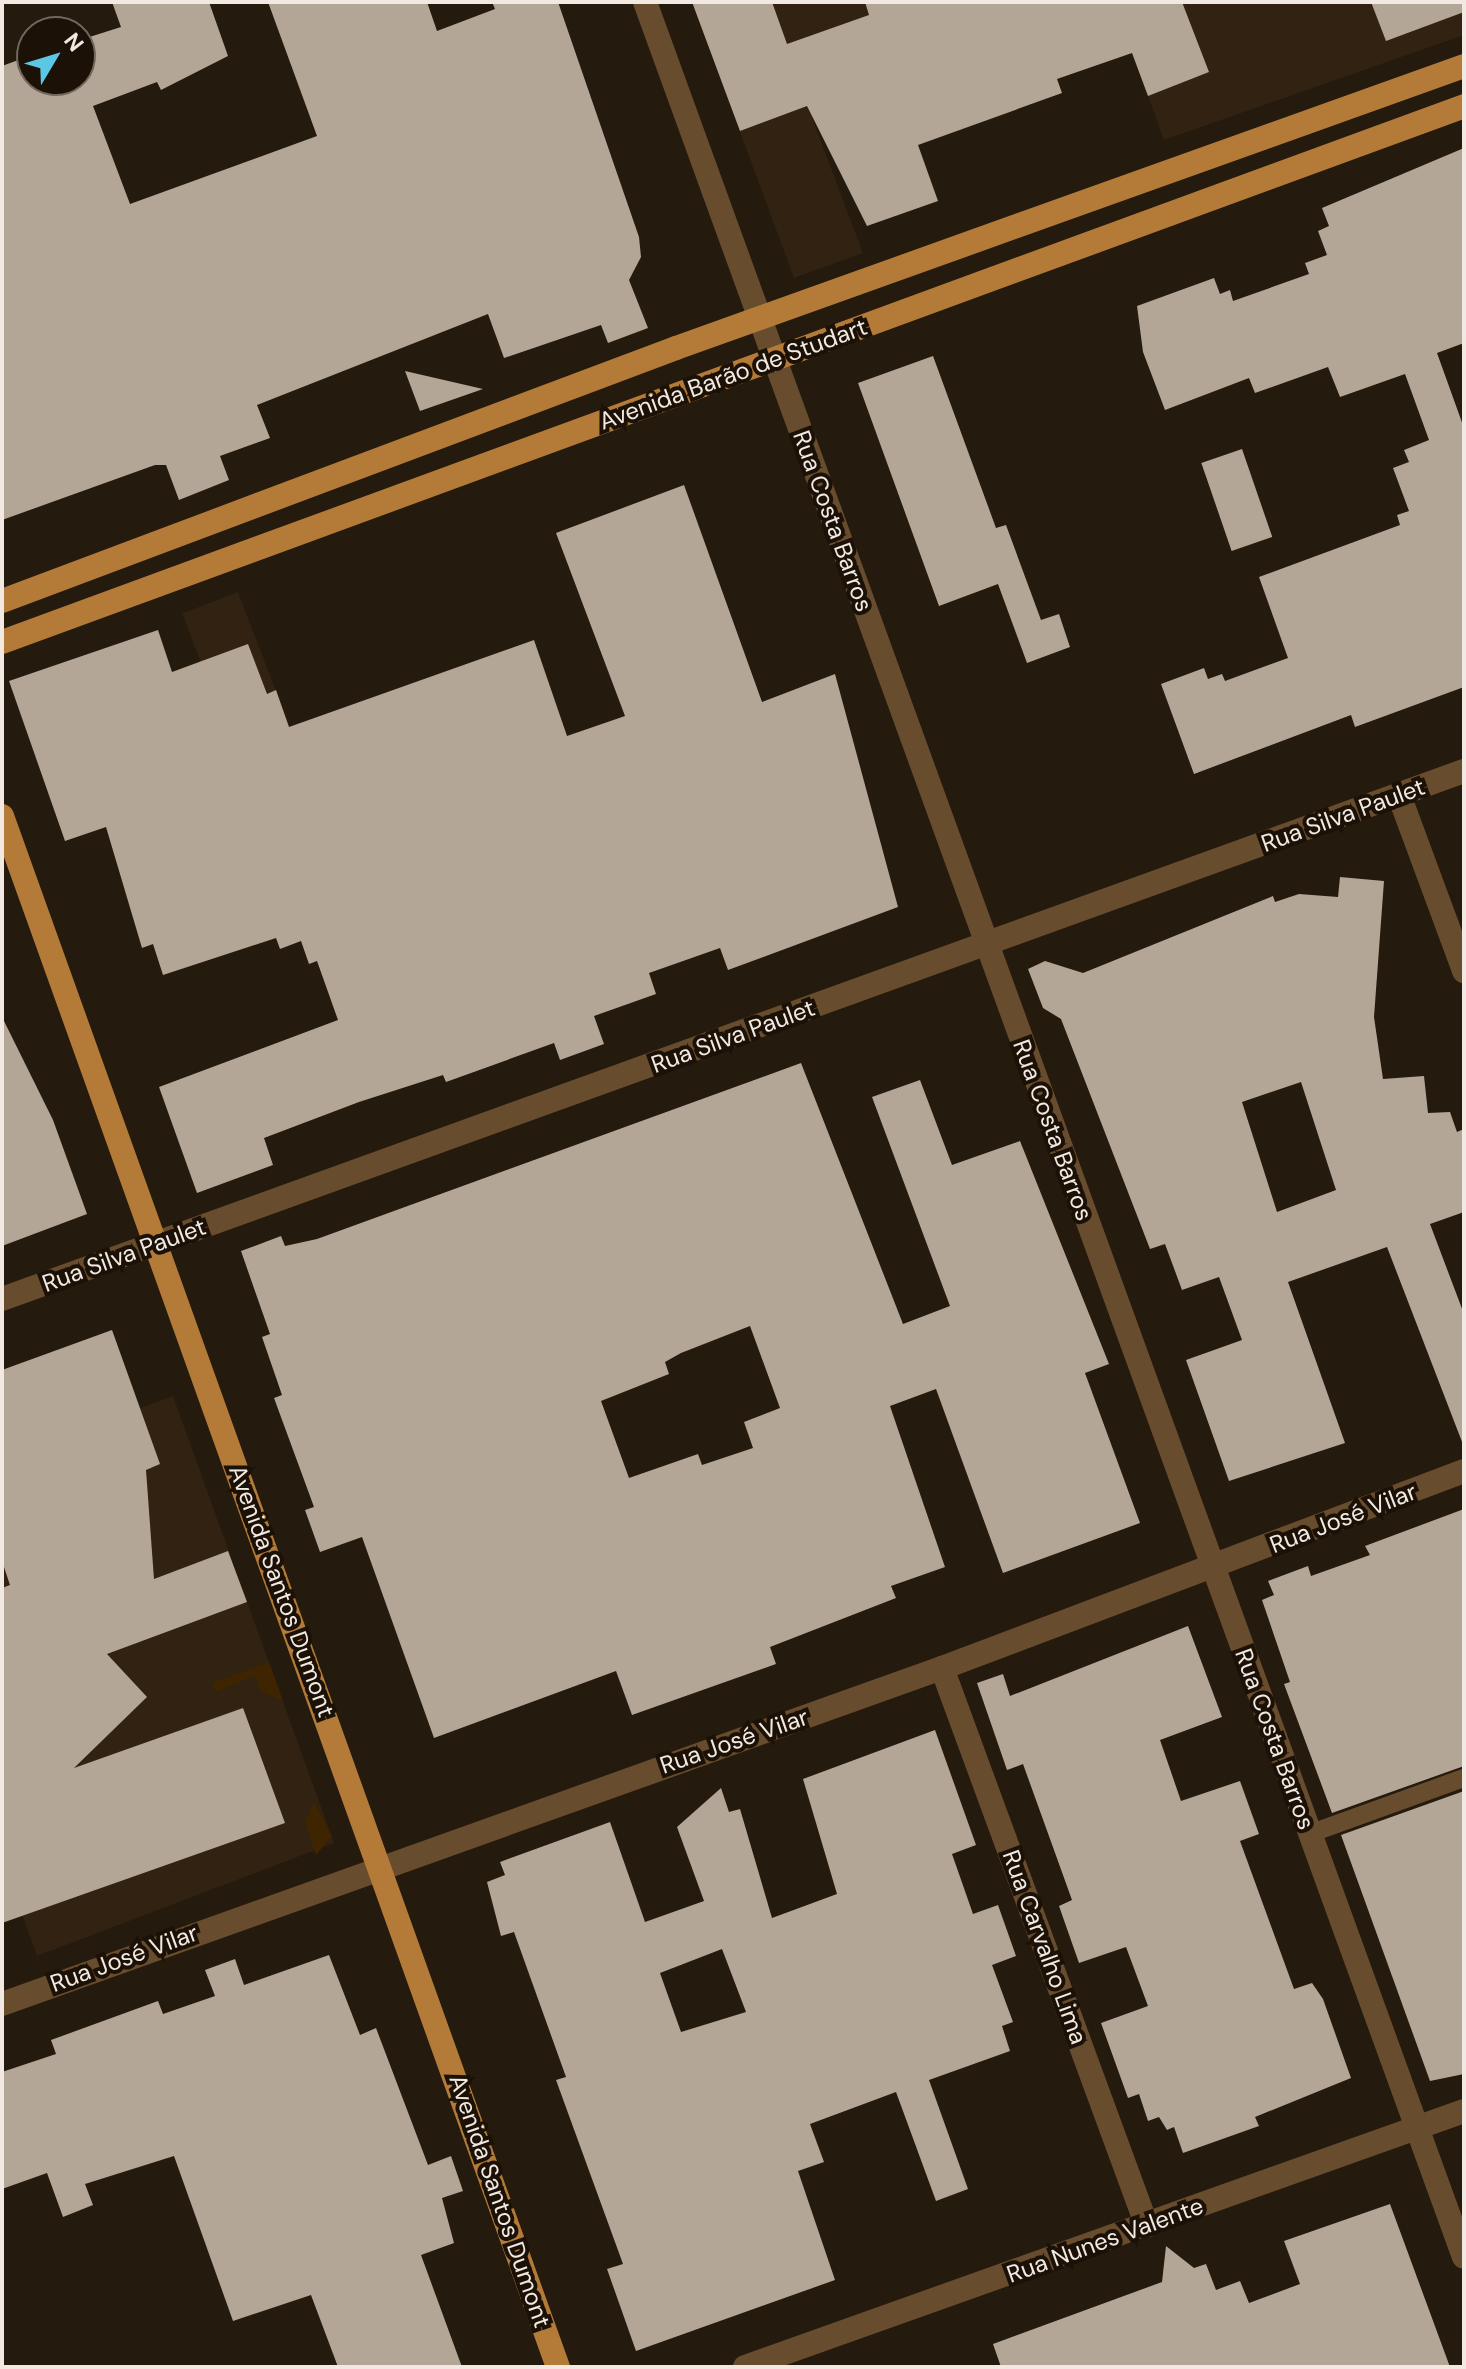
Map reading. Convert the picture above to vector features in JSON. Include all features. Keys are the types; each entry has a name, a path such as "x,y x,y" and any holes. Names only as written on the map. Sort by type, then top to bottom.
{"main road":[{"name":"Avenida Barão de Studart","path":"2,601 760,317 1464,66"},
{"name":"Avenida Barão de Studart","path":"2,642 1464,106"},
{"name":"Avenida Santos Dumont","path":"2,816 382,1864 558,2367"}],"street":[{"name":"Rua Costa Barros","path":"645,2 1464,2257"},
{"name":"Rua Silva Paulet","path":"2,1299 1464,771"},
{"path":"1399,795 1464,971"},
{"name":"Rua José Vilar","path":"2,2004 382,1864 942,1668 1464,1471"},
{"name":"Rua Carvalho Lima","path":"942,1668 1147,2226"},
{"name":"Rua Nunes Valente","path":"745,2367 1464,2111"}],"lane":[{"path":"1309,1834 1464,1778"}],"shaded area":[{"path":"692,2 865,2 881,47 796,75 863,253 794,278"},
{"path":"1114,2 1464,2 1464,35 1164,140"},
{"path":"238,592 295,741 239,763 182,614"},
{"path":"173,1396 334,1843 37,1956 2,1859 2,1459"},
{"path":"269,1662 283,1701 261,1691 255,1676 215,1692 212,1683"},
{"path":"314,1802 332,1836 316,1855 305,1822"}],"building":[{"path":"112,2 209,2 228,56 161,90 157,82 93,106 130,204 317,136 268,2 427,2 437,31 495,9 492,2 558,2 639,237 641,257 629,280 648,328 608,343 601,325 504,358 488,314 257,405 270,438 220,456 229,480 179,500 166,465 155,465 2,520 2,66 16,61 16,96 96,96 96,35 121,27"},
{"path":"692,2 772,2 787,44 869,15 865,2 1182,2 1209,72 1148,96 1132,53 1057,79 1062,93 918,145 938,201 867,226 807,106 740,131"},
{"path":"1371,2 1464,2 1464,12 1386,41"},
{"path":"1464,148 1464,343 1437,353 1464,428 1464,687 1355,727 1351,715 1194,774 1161,684 1204,668 1208,679 1222,674 1225,681 1288,658 1259,577 1400,525 1397,515 1409,511 1393,468 1409,462 1404,450 1429,440 1405,374 1340,397 1328,367 1255,393 1249,378 1165,410 1143,352 1137,306 1214,278 1220,294 1230,290 1233,301 1309,274 1305,263 1327,255 1318,231 1329,226 1322,208"},
{"path":"933,356 996,528 1006,525 1041,620 1059,614 1070,647 1027,663 998,584 939,606 858,383"},
{"path":"405,371 483,389 420,411"},
{"path":"1242,449 1272,537 1232,551 1201,463"},
{"path":"684,485 762,702 835,674 898,907 728,970 720,948 649,973 656,994 594,1016 604,1044 560,1060 554,1043 446,1082 443,1075 359,1102 264,1138 273,1165 197,1193 159,1087 338,1020 317,961 309,964 301,941 280,949 276,938 163,975 153,944 142,948 106,827 65,841 9,681 158,630 172,672 248,644 267,694 276,690 289,727 534,640 567,736 625,716 556,533"},
{"path":"1340,877 1384,881 1374,1017 1383,1079 1424,1076 1428,1113 1450,1112 1457,1132 1464,1129 1464,1212 1430,1224 1464,1314 1464,1447 1387,1247 1288,1282 1345,1443 1229,1481 1186,1360 1242,1340 1219,1277 1182,1290 1165,1244 1150,1249 1061,1019 1043,1008 1028,969 1045,961 1083,973 1273,896 1275,902 1299,894 1338,897","holes":["1301,1082 1336,1190 1277,1212 1242,1102"]},
{"path":"2,1017 53,1120 87,1214 2,1246"},
{"path":"801,1063 903,1324 950,1306 872,1097 920,1080 952,1165 1020,1141 1109,1364 1085,1373 1140,1523 1003,1573 936,1389 890,1406 945,1567 891,1586 896,1598 770,1647 776,1664 632,1715 616,1671 434,1738 362,1537 320,1552 305,1510 314,1507 274,1398 282,1395 262,1337 270,1334 241,1251 281,1236 285,1246 317,1239","holes":["750,1326 780,1408 744,1422 753,1448 702,1465 698,1454 629,1478 601,1401 669,1374 665,1362 681,1353"]},
{"path":"112,1330 160,1464 146,1470 154,1579 228,1551 247,1602 107,1654 147,1697 74,1768 243,1708 285,1823 2,1923 2,1588 10,1585 2,1561 2,1370"},
{"path":"1464,1509 1464,1766 1332,1813 1284,1684 1290,1682 1262,1600 1274,1595 1268,1581 1308,1566 1311,1576 1370,1555 1365,1546"},
{"path":"1188,1626 1222,1717 1160,1740 1181,1801 1240,1781 1259,1834 1240,1841 1294,1989 1312,1983 1323,1999 1351,2078 1255,2117 1259,2126 1183,2153 1174,2127 1167,2130 1159,2117 1148,2121 1139,2094 1128,2098 1101,2023 1148,2006 1126,1947 1079,1963 1059,1906 1072,1900 1023,1764 1007,1770 977,1683 1003,1674 1010,1696"},
{"path":"935,1730 976,1845 952,1854 973,1914 998,1905 1016,1956 992,1965 1013,2022 1002,2026 1010,2051 929,2080 968,2189 936,2201 896,2092 810,2124 824,2162 798,2171 835,2280 636,2351 607,2269 623,2264 556,2080 566,2077 514,1932 501,1936 487,1882 505,1875 500,1862 610,1822 645,1922 704,1901 677,1827 721,1788 729,1812 740,1809 772,1918 837,1894 803,1779","holes":["722,1949 746,2012 681,2032 660,1973"]},
{"path":"1464,1791 1464,2074 1430,2081 1341,1835"},
{"path":"329,1955 360,2035 376,2028 428,2165 451,2156 463,2191 442,2198 454,2243 421,2255 462,2367 338,2367 311,2295 233,2321 174,2156 85,2184 93,2205 63,2217 47,2173 2,2189 2,2072 56,2054 51,2040 158,2001 163,2014 215,1996 205,1970 235,1959 244,1985"},
{"path":"1390,2204 1450,2367 1001,2367 993,2344 1162,2282 1166,2246 1194,2268 1206,2264 1216,2290 1240,2281 1249,2303 1300,2284 1284,2241"}]}
